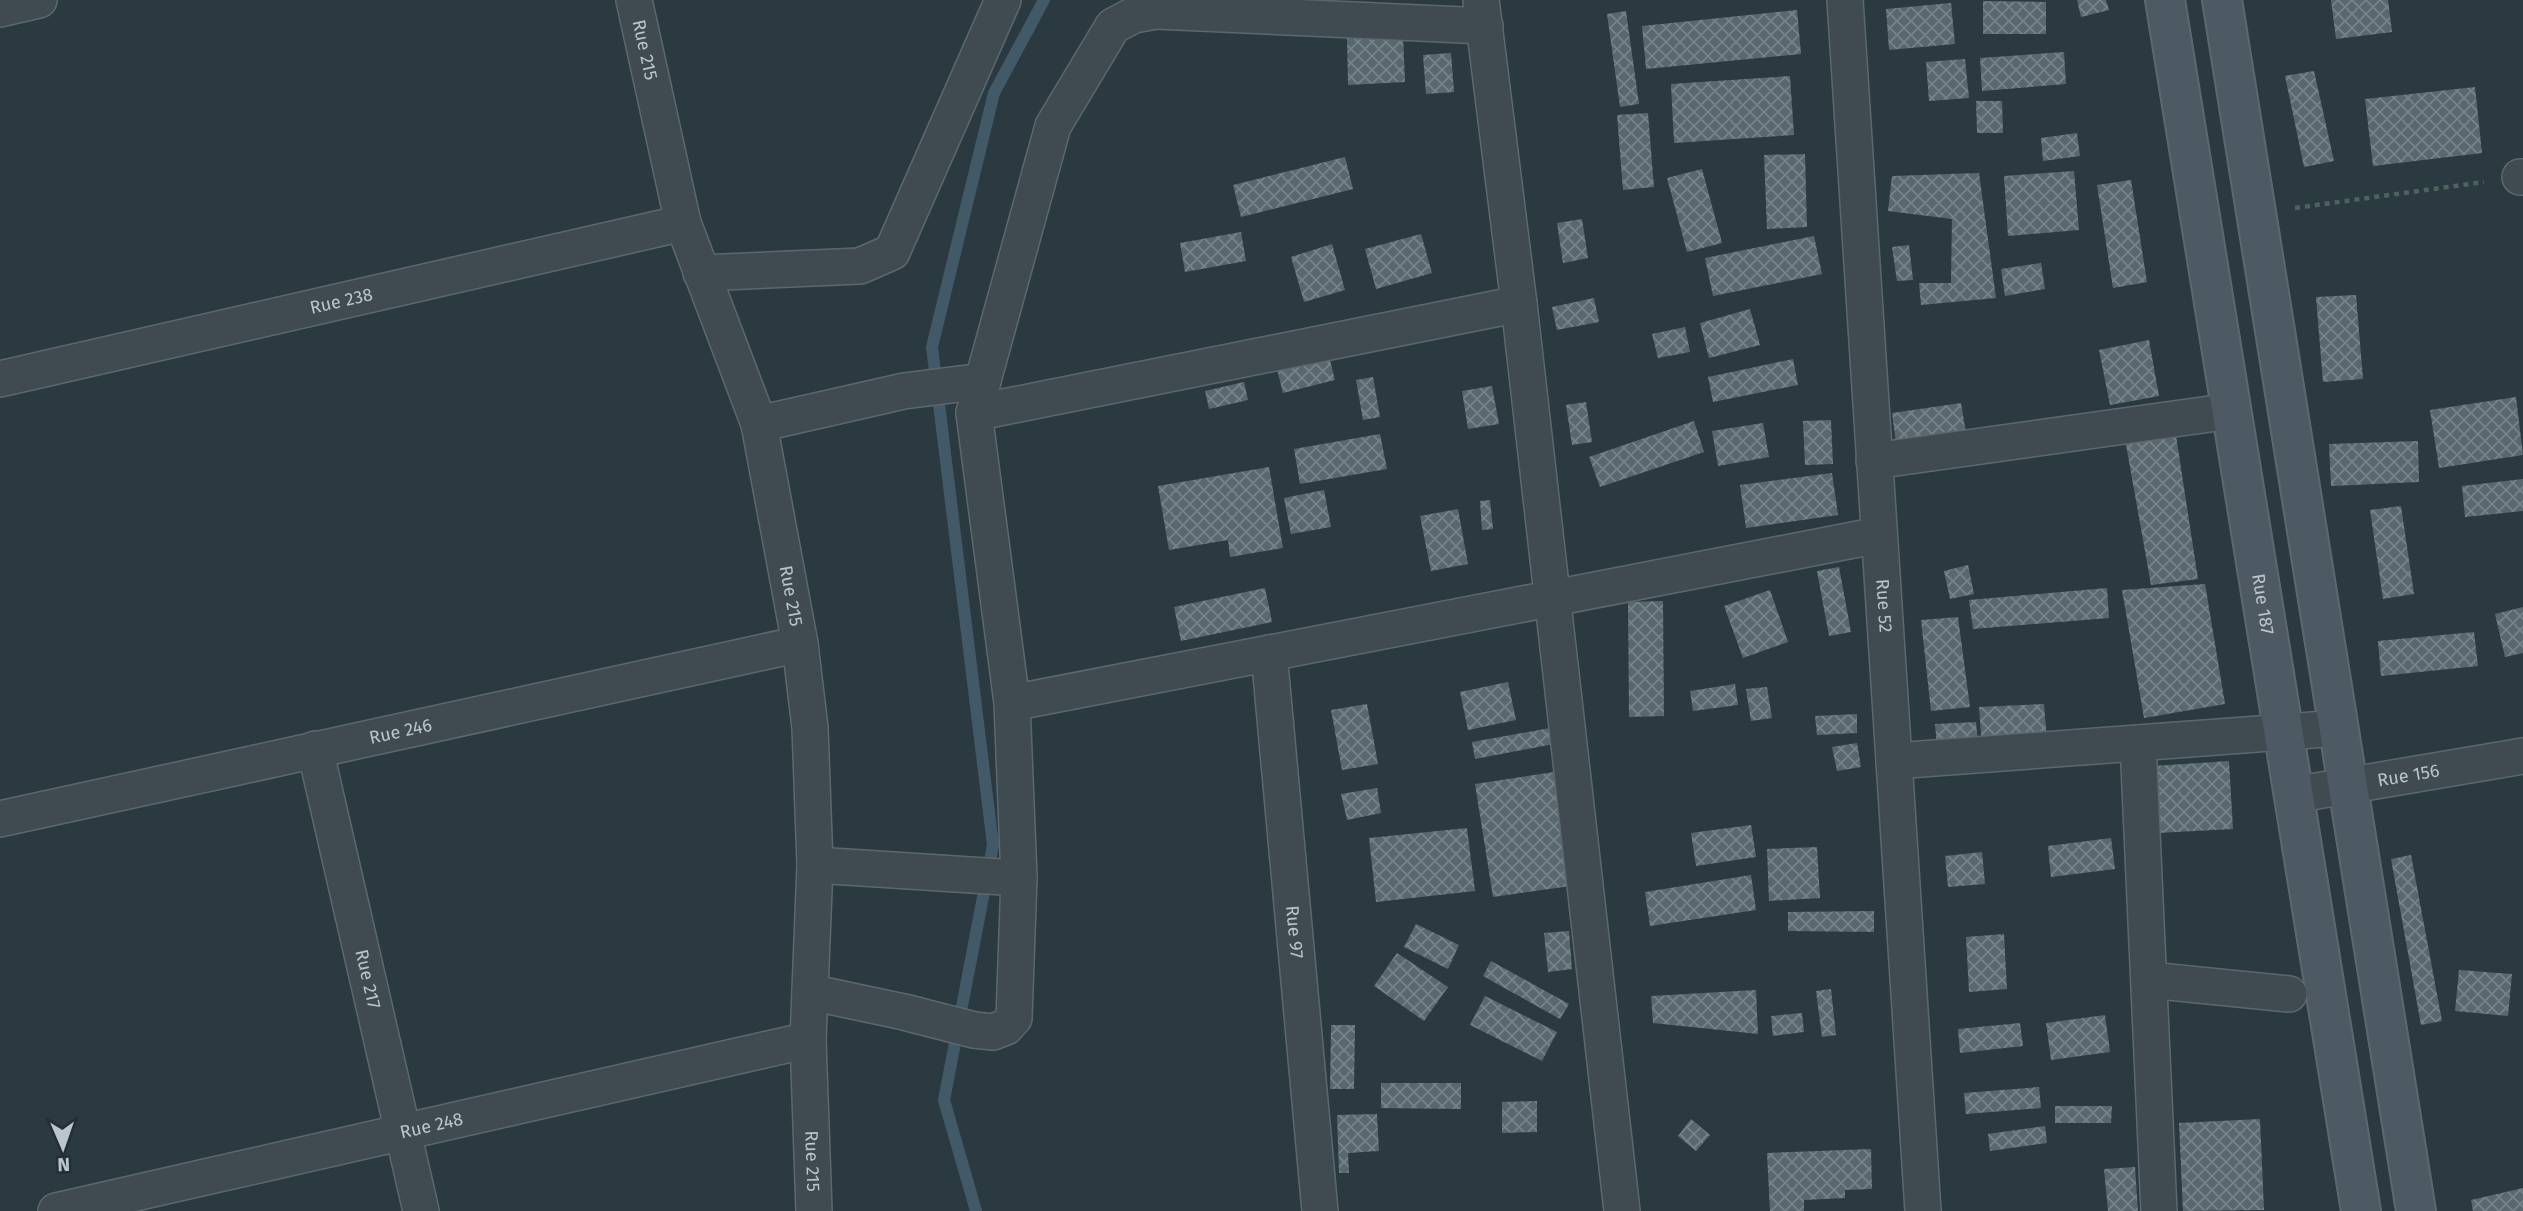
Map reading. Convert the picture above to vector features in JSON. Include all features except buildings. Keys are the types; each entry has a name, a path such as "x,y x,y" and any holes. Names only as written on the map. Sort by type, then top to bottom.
{"street":[{"path":"0,9 39,0"},
{"name":"Rue 215","path":"634,0 682,223 759,424 800,644 810,728 815,865 808,1040 814,1211"},
{"path":"701,273 860,266 892,252 1003,0"},
{"name":"Rue 52","path":"1844,0 1923,1211"},
{"name":"Rue 187","path":"2165,0 2361,1211"},
{"path":"2222,0 2417,1211"},
{"path":"810,992 974,1030 993,1032 1006,1027 1014,1018 997,877 1012,703 979,397 1053,126 1113,26 1134,15 1156,11 1483,13 1519,304 1622,1211"},
{"name":"Rue 238","path":"0,379 682,223"},
{"path":"759,424 904,391 944,385 979,397 1519,304"},
{"path":"1874,461 2231,411"},
{"path":"1012,703 1879,535"},
{"name":"Rue 246","path":"0,819 800,644"},
{"name":"Rue 97","path":"1269,653 1320,1211"},
{"path":"1894,761 2339,728"},
{"path":"2138,743 2159,1211"},
{"name":"Rue 217","path":"314,749 421,1211"},
{"name":"Rue 156","path":"2293,795 2523,756"},
{"path":"815,865 997,877"},
{"path":"2149,980 2289,994"},
{"name":"Rue 248","path":"56,1211 808,1040"}],"path":[{"path":"2256,214 2522,177"}],"waterway":[{"path":"976,1211 944,1100 993,845 932,347 994,93 1044,0"}]}
